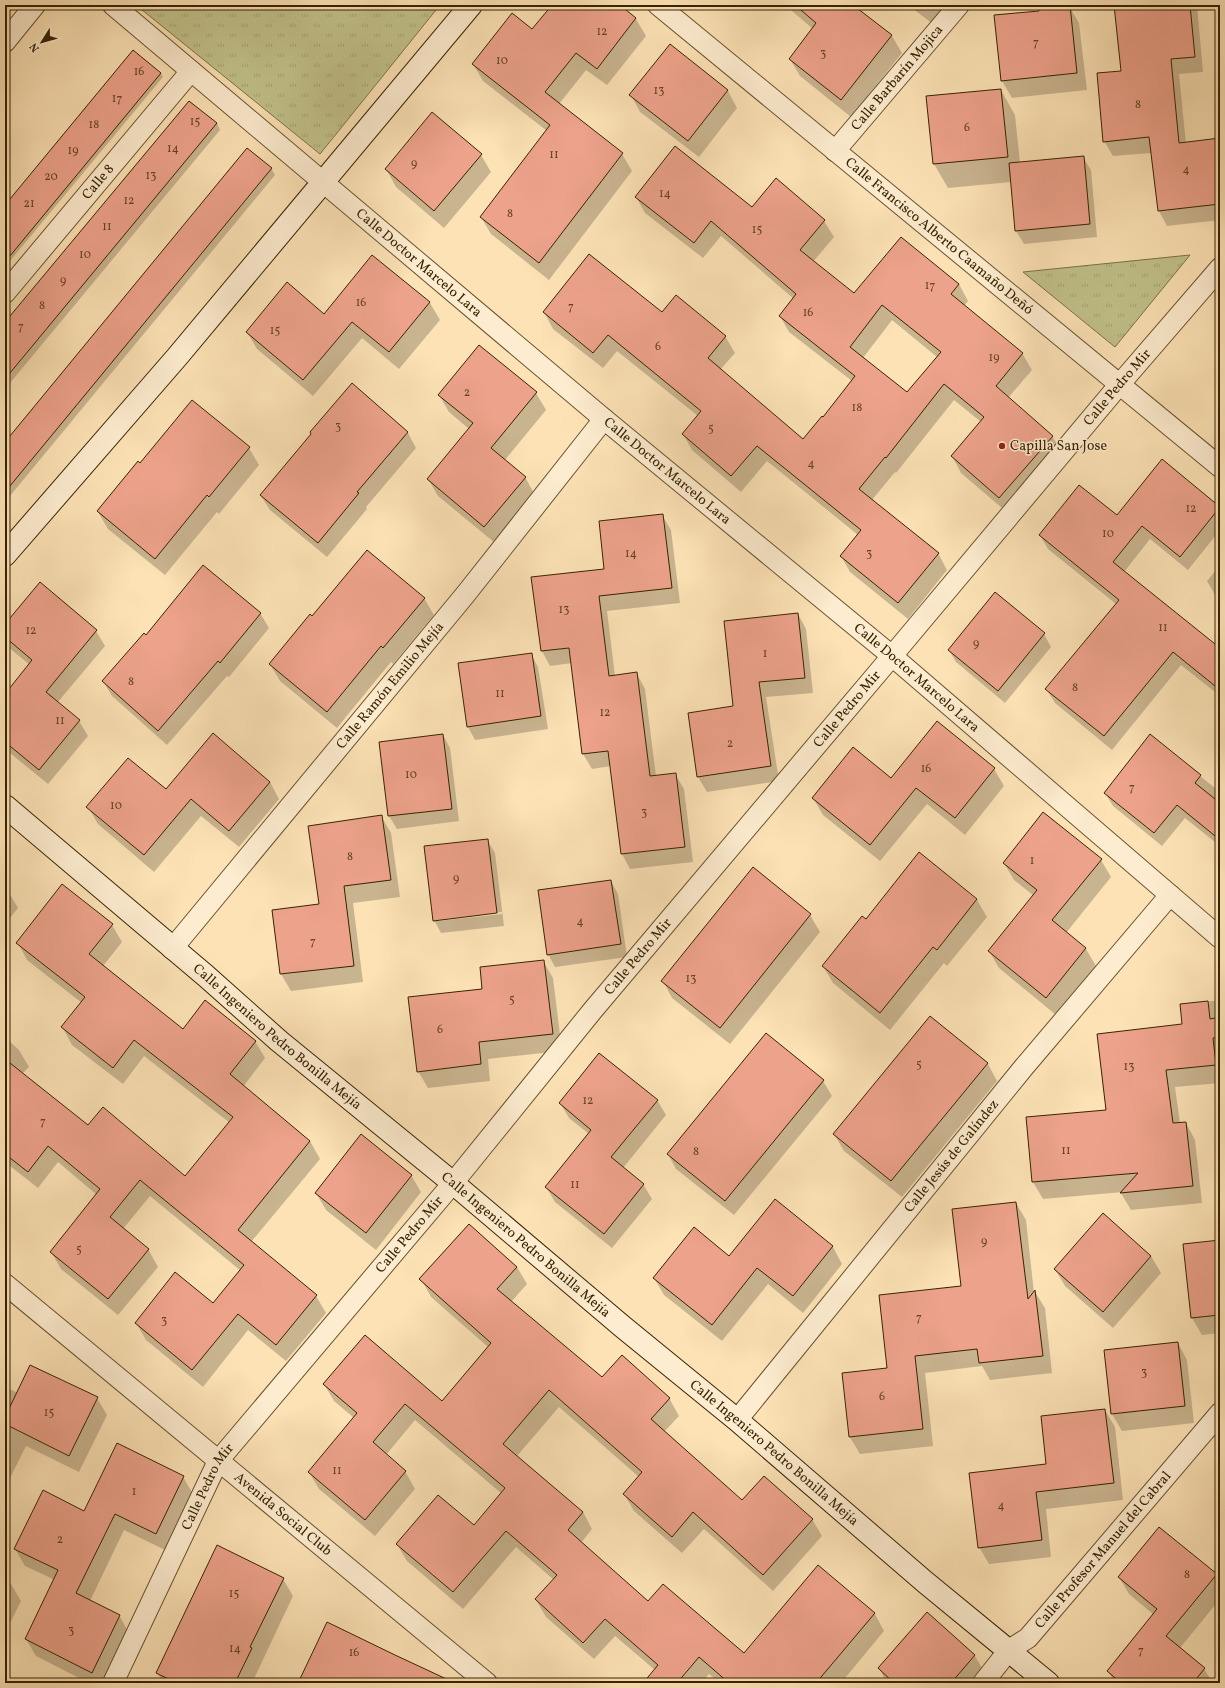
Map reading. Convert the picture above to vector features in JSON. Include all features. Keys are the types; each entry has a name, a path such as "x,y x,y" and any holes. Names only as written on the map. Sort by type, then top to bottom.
{"street":[{"path":"5,42 35,5"},
{"name":"Calle Doctor Marcelo Lara","path":"113,5 604,418 892,656 1220,938"},
{"path":"5,555 177,356 471,5"},
{"name":"Calle Francisco Alberto Caamaño Deñó","path":"658,5 1220,467"},
{"name":"Calle Barbarín Mojica","path":"835,151 959,5"},
{"name":"Calle 8","path":"5,293 191,71"},
{"name":"Calle Pedro Mir","path":"113,1683 218,1461 453,1183 593,1010 1119,385 1220,268"},
{"name":"Calle Ramón Emilio Mejía","path":"172,949 465,595 604,418"},
{"name":"Calle Ingeniero Pedro Bonilla Mejía","path":"5,806 294,1054 453,1183 623,1327 737,1420 926,1582 1048,1683"},
{"name":"Calle Jesús de Galíndez","path":"737,1420 1024,1067 1170,896"},
{"name":"Avenida Social Club","path":"5,1284 487,1683"},
{"name":"Calle Profesor Manuel del Cabral","path":"983,1683 1009,1650 1028,1638 1220,1413"}],"green space":[{"path":"136,5 440,5 320,154"},
{"path":"1190,255 1115,347 1023,272"}],"building":[{"path":"552,5 620,5 636,18 597,69 576,53 545,92 623,153 539,263 480,217 550,125 472,64 512,13 532,29"},
{"path":"795,5 853,5 892,35 841,100 789,59 816,23"},
{"path":"1070,5 1077,73 1001,81 994,15 1039,11 1039,8"},
{"path":"1114,5 1190,5 1195,57 1171,59 1179,143 1220,138 1220,204 1158,211 1149,137 1103,142 1097,73 1121,71"},
{"path":"670,44 728,90 688,141 629,95"},
{"path":"133,50 161,73 5,262 5,205"},
{"path":"1001,89 1008,157 933,164 926,96"},
{"path":"189,101 217,123 5,379 5,322"},
{"path":"432,112 482,154 434,211 385,169"},
{"path":"675,146 752,207 776,178 825,220 800,250 854,293 901,237 959,284 951,294 1023,353 996,386 1053,436 999,498 951,456 984,417 944,384 886,458 885,457 859,489 939,553 898,603 840,556 861,530 757,446 731,476 682,434 701,411 608,335 593,353 543,312 589,254 662,312 676,295 726,336 708,358 803,439 822,416 823,417 855,376 779,316 796,294 711,221 694,243 635,197","holes":["882,305 941,352 907,392 850,347"]},
{"path":"247,148 272,168 5,492 5,442"},
{"path":"1084,156 1090,224 1015,231 1009,163"},
{"path":"372,255 430,302 389,352 352,322 303,380 246,332 287,282 324,314"},
{"path":"479,345 537,392 491,448 526,477 484,527 427,479 473,423 438,395"},
{"path":"352,383 408,432 357,492 359,493 318,543 260,495 311,434 310,432"},
{"path":"192,400 250,447 209,497 207,495 155,559 97,511 138,461 140,463"},
{"path":"1162,459 1220,507 1180,557 1142,526 1113,562 1220,648 1220,690 1173,652 1104,736 1045,689 1119,600 1039,535 1079,485 1117,515"},
{"path":"663,514 672,588 599,596 609,676 637,672 650,776 676,773 685,847 621,854 608,751 582,754 569,648 541,651 531,577 604,569 599,521"},
{"path":"367,550 425,598 383,648 381,646 327,712 269,664 310,614 312,616"},
{"path":"203,565 261,613 220,663 218,661 158,731 102,681 144,633 146,635"},
{"path":"40,582 97,630 46,692 80,720 39,770 5,742 5,694 32,660 5,637 5,624"},
{"path":"995,592 1045,633 998,691 948,650"},
{"path":"798,613 805,678 759,682 771,766 697,777 688,713 733,706 724,621"},
{"path":"532,653 541,716 467,727 458,663"},
{"path":"937,721 995,768 955,818 916,788 870,845 812,798 853,747 891,778"},
{"path":"213,733 270,782 229,831 191,799 144,855 86,807 128,758 166,789"},
{"path":"443,734 452,809 388,816 379,742"},
{"path":"1150,734 1201,775 1195,783 1220,803 1220,840 1177,805 1154,833 1104,793"},
{"path":"1043,812 1102,859 1052,920 1086,948 1046,998 988,951 1037,890 1003,863"},
{"path":"382,815 391,880 344,886 354,966 280,974 272,910 319,904 308,826"},
{"path":"488,839 497,913 433,921 424,846"},
{"path":"919,852 977,899 937,950 933,947 880,1013 822,966 862,916 866,919"},
{"path":"753,867 811,914 720,1028 661,981"},
{"path":"611,880 621,944 547,955 538,890"},
{"path":"62,884 113,924 89,954 183,1029 205,1000 256,1041 230,1074 310,1141 238,1230 317,1295 276,1345 238,1314 192,1370 135,1323 175,1272 213,1303 244,1265 140,1180 110,1217 149,1249 108,1299 50,1252 100,1189 48,1146 28,1172 5,1154 5,1059 88,1125 103,1107 185,1176 233,1117 134,1040 113,1068 61,1027 85,997 16,943"},
{"path":"544,960 553,1034 479,1042 481,1064 417,1072 408,997 482,989 480,967"},
{"path":"1208,1001 1210,1019 1220,1017 1220,1037 1213,1038 1216,1065 1166,1070 1173,1123 1186,1122 1193,1186 1120,1193 1138,1173 1032,1182 1026,1117 1106,1110 1097,1034 1182,1024 1180,1004"},
{"path":"930,1016 988,1063 891,1181 833,1134"},
{"path":"766,1033 824,1080 725,1201 667,1154"},
{"path":"599,1053 658,1100 611,1157 644,1184 604,1234 545,1187 591,1130 559,1103"},
{"path":"361,1134 412,1175 366,1233 315,1193"},
{"path":"775,1199 833,1246 793,1296 757,1268 712,1325 653,1278 694,1227 729,1256"},
{"path":"1016,1202 1028,1299 1035,1290 1043,1356 979,1363 977,1349 915,1356 923,1429 849,1437 842,1373 887,1368 879,1295 961,1286 952,1209"},
{"path":"1103,1213 1151,1256 1103,1312 1054,1269"},
{"path":"469,1224 517,1267 497,1289 602,1377 622,1355 670,1398 651,1419 742,1500 764,1476 813,1519 763,1575 693,1512 672,1537 623,1494 642,1472 549,1390 503,1444 583,1512 568,1530 648,1601 663,1584 744,1653 818,1565 875,1613 816,1683 729,1683 699,1657 677,1683 643,1683 658,1665 605,1619 583,1643 535,1599 557,1575 506,1531 453,1592 396,1544 438,1495 474,1525 505,1488 405,1404 373,1442 406,1471 365,1520 308,1472 357,1413 323,1384 365,1335 442,1401 491,1343 419,1279"},
{"path":"1220,1240 1220,1315 1191,1318 1183,1244"},
{"path":"1178,1342 1185,1406 1111,1414 1104,1350"},
{"path":"30,1365 98,1397 69,1456 5,1424 5,1417"},
{"path":"1105,1409 1114,1483 1036,1492 1042,1540 978,1548 969,1473 1046,1464 1041,1416"},
{"path":"117,1443 184,1476 156,1534 115,1514 76,1593 120,1615 92,1673 25,1639 58,1570 14,1549 43,1490 84,1511"},
{"path":"1159,1527 1217,1574 1166,1636 1205,1668 1193,1683 1121,1683 1107,1671 1157,1609 1118,1577"},
{"path":"217,1545 284,1578 250,1647 252,1648 235,1683 177,1683 156,1673"},
{"path":"927,1612 975,1655 951,1683 894,1683 878,1668"},
{"path":"327,1622 395,1655 455,1683 298,1683"}],"place":[{"name":"Capilla San Jose","path":"1002,446"}]}
